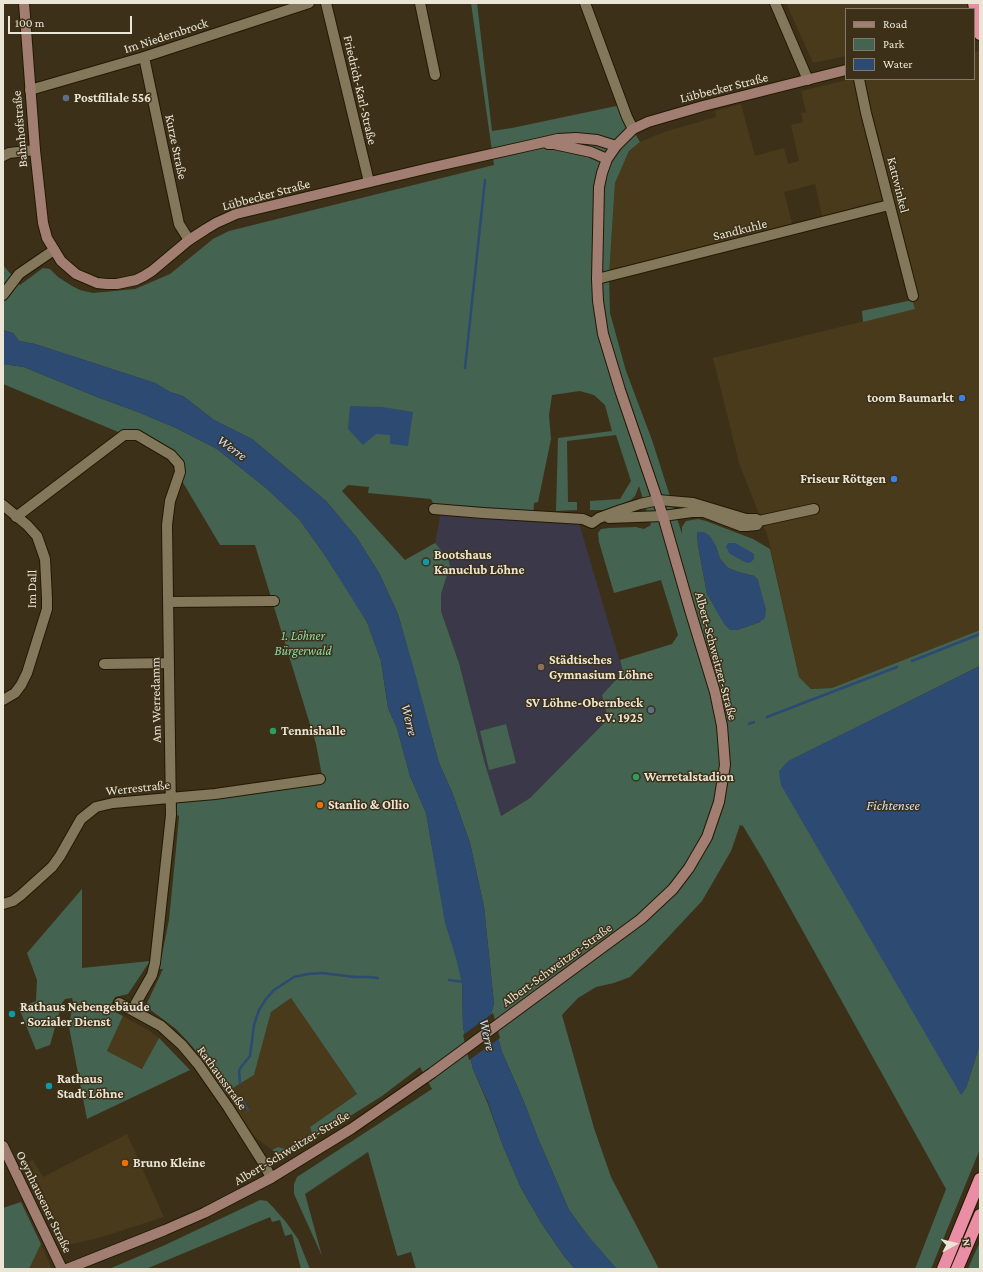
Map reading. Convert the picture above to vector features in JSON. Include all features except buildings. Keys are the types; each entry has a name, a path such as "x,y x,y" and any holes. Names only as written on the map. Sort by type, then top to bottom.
{"highway":[{"path":"975,8 980,35"},
{"path":"943,1269 980,1179"},
{"path":"958,1269 980,1215"}],"main road":[{"name":"Bahnhofstraße","path":"24,3 35,150 43,223 47,238 54,250"},
{"name":"Lübbecker Straße","path":"599,187 604,165 607,159 616,146 633,129 648,122 670,115 845,70"},
{"name":"Lübbecker Straße","path":"54,250 61,261 76,274 97,283 116,284 136,280 144,276 189,240 216,222 236,214 558,138 597,140 616,146"},
{"name":"Lübbecker Straße","path":"532,144 554,144 591,152 607,159"},
{"name":"Albert-Schweitzer-Straße","path":"67,1269 204,1214 271,1178 351,1129 432,1073 641,919 661,902 673,889 690,868 702,848 712,825 719,802 723,778 724,752 720,713 663,516 620,390 602,325 598,301 597,279 599,187"},
{"name":"Oeynhausener Straße","path":"3,1146 62,1269"},
{"path":"90,1269 99,1257"}],"street":[{"name":"Im Niedernbrock","path":"30,90 144,57 309,3"},
{"name":"Friedrich-Karl-Straße","path":"326,3 369,182"},
{"path":"420,3 435,75"},
{"path":"585,3 633,129"},
{"path":"775,3 804,67 808,80"},
{"name":"Kurze Straße","path":"144,57 179,224 189,240"},
{"name":"Kattwinkel","path":"859,80 889,205 913,296"},
{"path":"3,156 9,153 35,150"},
{"name":"Sandkuhle","path":"597,279 889,205"},
{"path":"3,295 19,274 54,250"},
{"name":"Am Werredamm","path":"16,517 124,435 137,435 171,455 179,464 180,472 170,501 167,525 171,798"},
{"path":"434,509 583,519 592,523 599,518 640,504 658,500 693,503 746,519 756,519 759,521 814,509"},
{"name":"Im Dall","path":"3,505 27,525 37,536 45,559 47,610 27,673 15,693 3,700"},
{"path":"599,518 663,516 704,512 741,526 757,525 759,521"},
{"path":"168,602 274,601"},
{"path":"104,664 169,664"},
{"name":"Werrestraße","path":"3,904 13,901 21,895 52,867 82,819 96,807 113,803 215,794 320,779"},
{"path":"134,1010 152,975 155,963 171,798"},
{"name":"Rathausstraße","path":"119,1003 161,1026 182,1045 198,1064 241,1126 271,1178"}],"shaded area":[{"path":"786,3 969,3 970,8 845,8 845,56 813,63"},
{"path":"980,51 980,630 832,688 811,689 799,677 768,537 739,463 713,358 914,309 891,203 823,220 815,184 784,192 793,227 609,275 615,183 629,151 640,142 664,132 716,117 715,111 741,104 755,156 784,148 788,164 799,161 791,125 803,122 801,113 806,112 801,91 848,80 975,80 975,52"},
{"name":"Städtisches Gymnasium Löhne","path":"441,511 579,523 623,672 602,695 608,719 530,798 500,816 459,663 441,611 441,594 450,566 435,543"},
{"path":"291,998 357,1094 310,1127 312,1133 286,1149 278,1147 272,1150 255,1137 225,1093 254,1075 271,1012"},
{"path":"123,1016 159,1038 143,1069 107,1051"},
{"path":"127,1134 164,1217 95,1239 67,1245 29,1162 33,1160 43,1177"},
{"path":"41,1244 52,1269 29,1269"}],"green space":[{"path":"471,3 477,3 492,131 621,105 625,116 640,142 629,151 615,183 609,275 610,313 626,371 652,440 682,534 682,527 686,521 698,519 753,539 770,549 799,677 811,689 832,688 980,630 980,666 789,761 966,1088 980,1044 980,1149 931,1269 915,1269 946,1189 764,861 743,826 740,825 731,851 702,901 644,963 630,977 614,983 596,987 578,998 562,1015 594,1128 611,1177 659,1269 617,1269 613,1265 588,1236 569,1210 502,1052 491,1013 494,1004 484,907 470,843 452,792 439,763 398,614 379,573 357,538 326,501 252,439 214,420 183,396 170,392 155,383 35,344 19,341 13,333 3,330 3,265 20,285 43,268 50,269 58,277 80,290 93,293 135,289 170,274 213,239 229,231 494,165","holes":["580,391 594,395 605,405 612,431 558,438 556,511 577,510 577,502 568,502 567,441 616,435 631,481 620,499 590,501 590,510 604,510 631,500 635,496 639,486 651,525 644,529 636,527 601,529 598,533 599,542 614,593 661,580 678,635 672,644 620,660 623,672 602,695 608,719 530,798 501,816 485,764 459,663 441,611 441,594 450,566 448,558 435,543 405,560 342,491 348,485 369,487 368,493 431,499 434,505 533,520 534,503 538,502 551,439 549,415 552,395","697,532 716,547 720,559 728,568 754,576 758,580 760,622 737,630 730,630 707,594"]},
{"path":"912,300 915,309 863,322 862,311"},
{"name":"1. Löhner Bürgerwald","path":"3,364 24,367 138,412 176,428 217,449 266,488 299,519 347,589 367,622 381,661 388,708 397,728 410,776 426,813 435,864 462,982 463,1027 473,1069 521,1188 542,1224 575,1269 416,1269 411,1252 397,1255 368,1152 305,1194 322,1256 294,1194 294,1184 297,1177 432,1089 420,1067 382,1096 285,1157 272,1150 278,1147 286,1149 312,1133 310,1127 357,1094 291,998 271,1012 254,1075 225,1093 192,1046 176,1029 148,1008 147,1003 163,969 159,969 169,920 179,816 177,815 177,801 323,781 316,744 255,545 220,545 182,481 172,459 133,435 123,434 3,384"},
{"path":"506,724 516,763 489,770 480,731"},
{"path":"82,889 82,968 150,961 128,994 115,997 109,1009 123,1016 107,1051 142,1069 159,1038 190,1070 87,1119 69,1027 73,1002 72,998 65,999 62,1003 50,1045 36,1050 19,1008 36,1001 37,980 27,953"},
{"path":"260,1200 267,1201 286,1222 298,1239 310,1269 301,1269 292,1234 285,1236 280,1220 272,1222 270,1217 146,1269 109,1269 165,1245"},
{"path":"21,1202 41,1244 29,1269 3,1269 3,1208"},
{"path":"980,1242 980,1269 968,1269 973,1257"}],"water":[{"name":"Werre","path":"3,330 13,333 19,341 35,344 155,383 170,392 183,396 214,420 252,439 326,501 357,538 379,573 398,614 439,763 452,792 470,843 484,907 494,1004 491,1013 502,1052 569,1210 588,1236 617,1269 575,1269 542,1224 521,1188 503,1146 488,1102 473,1069 463,1027 462,982 445,923 426,813 410,776 397,728 388,708 381,661 367,622 322,551 299,519 266,488 217,449 176,428 138,412 24,367 3,364"},
{"path":"350,406 382,407 413,412 408,446 390,444 390,435 376,434 363,445 348,429"},
{"path":"697,532 704,532 710,536 716,546 720,559 728,568 754,576 758,580 766,610 765,618 760,622 737,630 730,630 724,624 707,594"},
{"path":"728,543 735,543 751,552 754,554 754,559 747,563 730,554 726,547"},
{"name":"Fichtensee","path":"980,666 980,1044 966,1088 961,1095 781,785 779,771 788,761"}],"pier":[{"path":"493,1013 500,1038 469,1060 463,1035"}],"waterway":[{"path":"465,368 485,180"},
{"path":"912,661 980,634"},
{"path":"767,717 897,667"},
{"path":"749,724 754,722"},
{"path":"240,1083 239,1071 250,1056 254,1025 259,1010 274,990 294,977 308,974 322,973 378,978"},
{"path":"449,980 464,982"},
{"path":"242,1099 248,1110"}],"place":[{"name":"Postfiliale 556","path":"66,98"},
{"name":"toom Baumarkt","path":"962,398"},
{"name":"Friseur Röttgen","path":"894,479"},
{"name":"Bootshaus Kanuclub Löhne","path":"426,562"},
{"name":"Städtisches Gymnasium Löhne","path":"541,667"},
{"name":"SV Löhne-Obernbeck e.V. 1925","path":"651,710"},
{"name":"Tennishalle","path":"273,731"},
{"name":"Werretalstadion","path":"636,777"},
{"name":"Stanlio & Ollio","path":"320,805"},
{"name":"Rathaus Nebengebäude - Sozialer Dienst","path":"12,1014"},
{"name":"Rathaus Stadt Löhne","path":"49,1086"},
{"name":"Bruno Kleine","path":"125,1163"}]}
